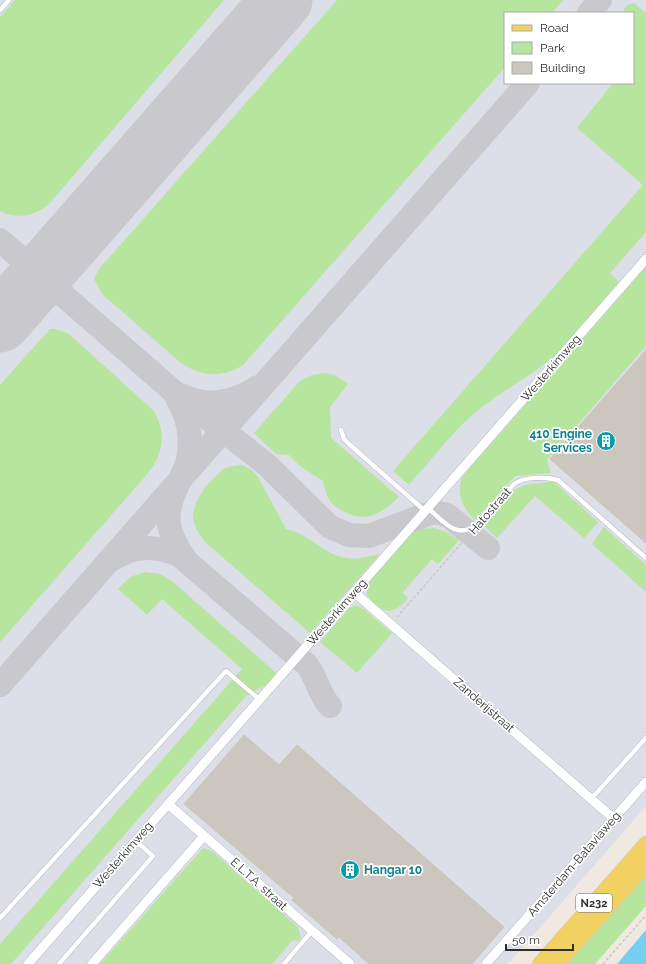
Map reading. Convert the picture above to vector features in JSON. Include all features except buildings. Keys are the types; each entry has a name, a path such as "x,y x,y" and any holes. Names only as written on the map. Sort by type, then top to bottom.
{"main road":[{"name":"N232","path":"540,964 646,844"},
{"name":"N232","path":"557,964 646,864"}],"street":[{"name":"Westerkimweg","path":"28,964 646,259"},
{"name":"Zanderijstraat","path":"354,592 614,819"},
{"name":"Amsterdam-Bataviaweg","path":"486,964 646,782"},
{"name":"E.L.T.A. straat","path":"168,804 350,964"},
{"path":"92,964 204,836"}],"lane":[{"path":"0,10 9,0"},
{"path":"341,430 344,439 349,444 427,509 455,530 472,529 479,524"},
{"name":"Hatostraat","path":"479,524 519,480 552,478 558,480 646,558"},
{"path":"0,918 226,671 260,700"},
{"path":"591,799 646,738"},
{"path":"59,964 153,856 136,841"},
{"path":"284,964 312,931"}],"path":[{"name":"Hatostraat","path":"390,624 479,524"},
{"path":"603,964 646,915"}],"shaded area":[{"path":"0,0 646,0 646,806 508,964 0,964"}],"green space":[{"path":"15,0 224,0 50,203 32,214 20,216 7,214 0,211 0,17"},
{"path":"337,0 563,0 553,12 504,12 504,68 243,365 227,372 212,374 197,371 181,363 102,294 94,279 99,269"},
{"path":"634,3 646,13 646,232 610,273 619,282 555,356 482,407 453,434 409,485 393,471 643,185 577,128 612,84 634,84 634,12 623,12 627,5"},
{"path":"646,267 646,346 547,460 551,473 515,476 475,520 464,506 460,495 460,483 462,477"},
{"path":"50,329 56,329 69,334 154,411 158,419 162,442 158,457 149,472 0,642 0,385"},
{"path":"324,373 335,375 348,384 330,407 331,438 399,497 377,514 362,517 339,509 330,501 323,481 300,466 289,455 276,454 254,433 300,381 312,375"},
{"path":"242,465 252,470 258,477 286,529 302,535 323,549 338,556 346,558 363,558 380,554 310,633 205,542 195,525 193,518 194,511 198,498 206,486 223,469 231,466"},
{"path":"554,482 598,522 584,538 535,496 497,538 484,526 514,490 524,485"},
{"path":"604,527 646,565 646,592 592,544"},
{"path":"434,528 444,531 459,540 438,564 432,559 402,593 408,598 402,604 397,608 387,611 377,606 367,595 367,584 412,533 419,529"},
{"path":"145,572 160,574 172,581 276,673 266,685 246,696 11,964 0,964 0,944 242,669 162,599 147,615 118,589 130,577"},
{"path":"355,606 361,607 392,633 357,673 320,642 349,608"},
{"path":"203,848 212,851 298,927 301,938 298,941 293,940 272,964 100,964"},
{"path":"646,873 646,906 595,964 565,964"}],"water":[{"path":"646,930 646,964 617,964"}],"taxiway":[{"path":"590,12 600,0"},
{"path":"0,685 527,84"},
{"path":"60,292 53,276 53,270 58,258 72,239"},
{"path":"0,240 173,391 267,465 330,527 349,535 369,536 433,512 447,515 488,548"},
{"path":"21,258 28,273 28,278 26,288 21,298"},
{"path":"183,396 202,402 221,402 231,400 258,387"},
{"path":"175,394 186,417 190,442 187,462 170,505 169,523 174,541 186,560"},
{"path":"113,559 129,551 145,548 162,549 179,555 306,664 330,706"}],"runway":[{"path":"0,322 282,0"}],"place":[{"name":"410 Engine Services","path":"606,441"},
{"name":"Hangar 10","path":"350,870"}]}
